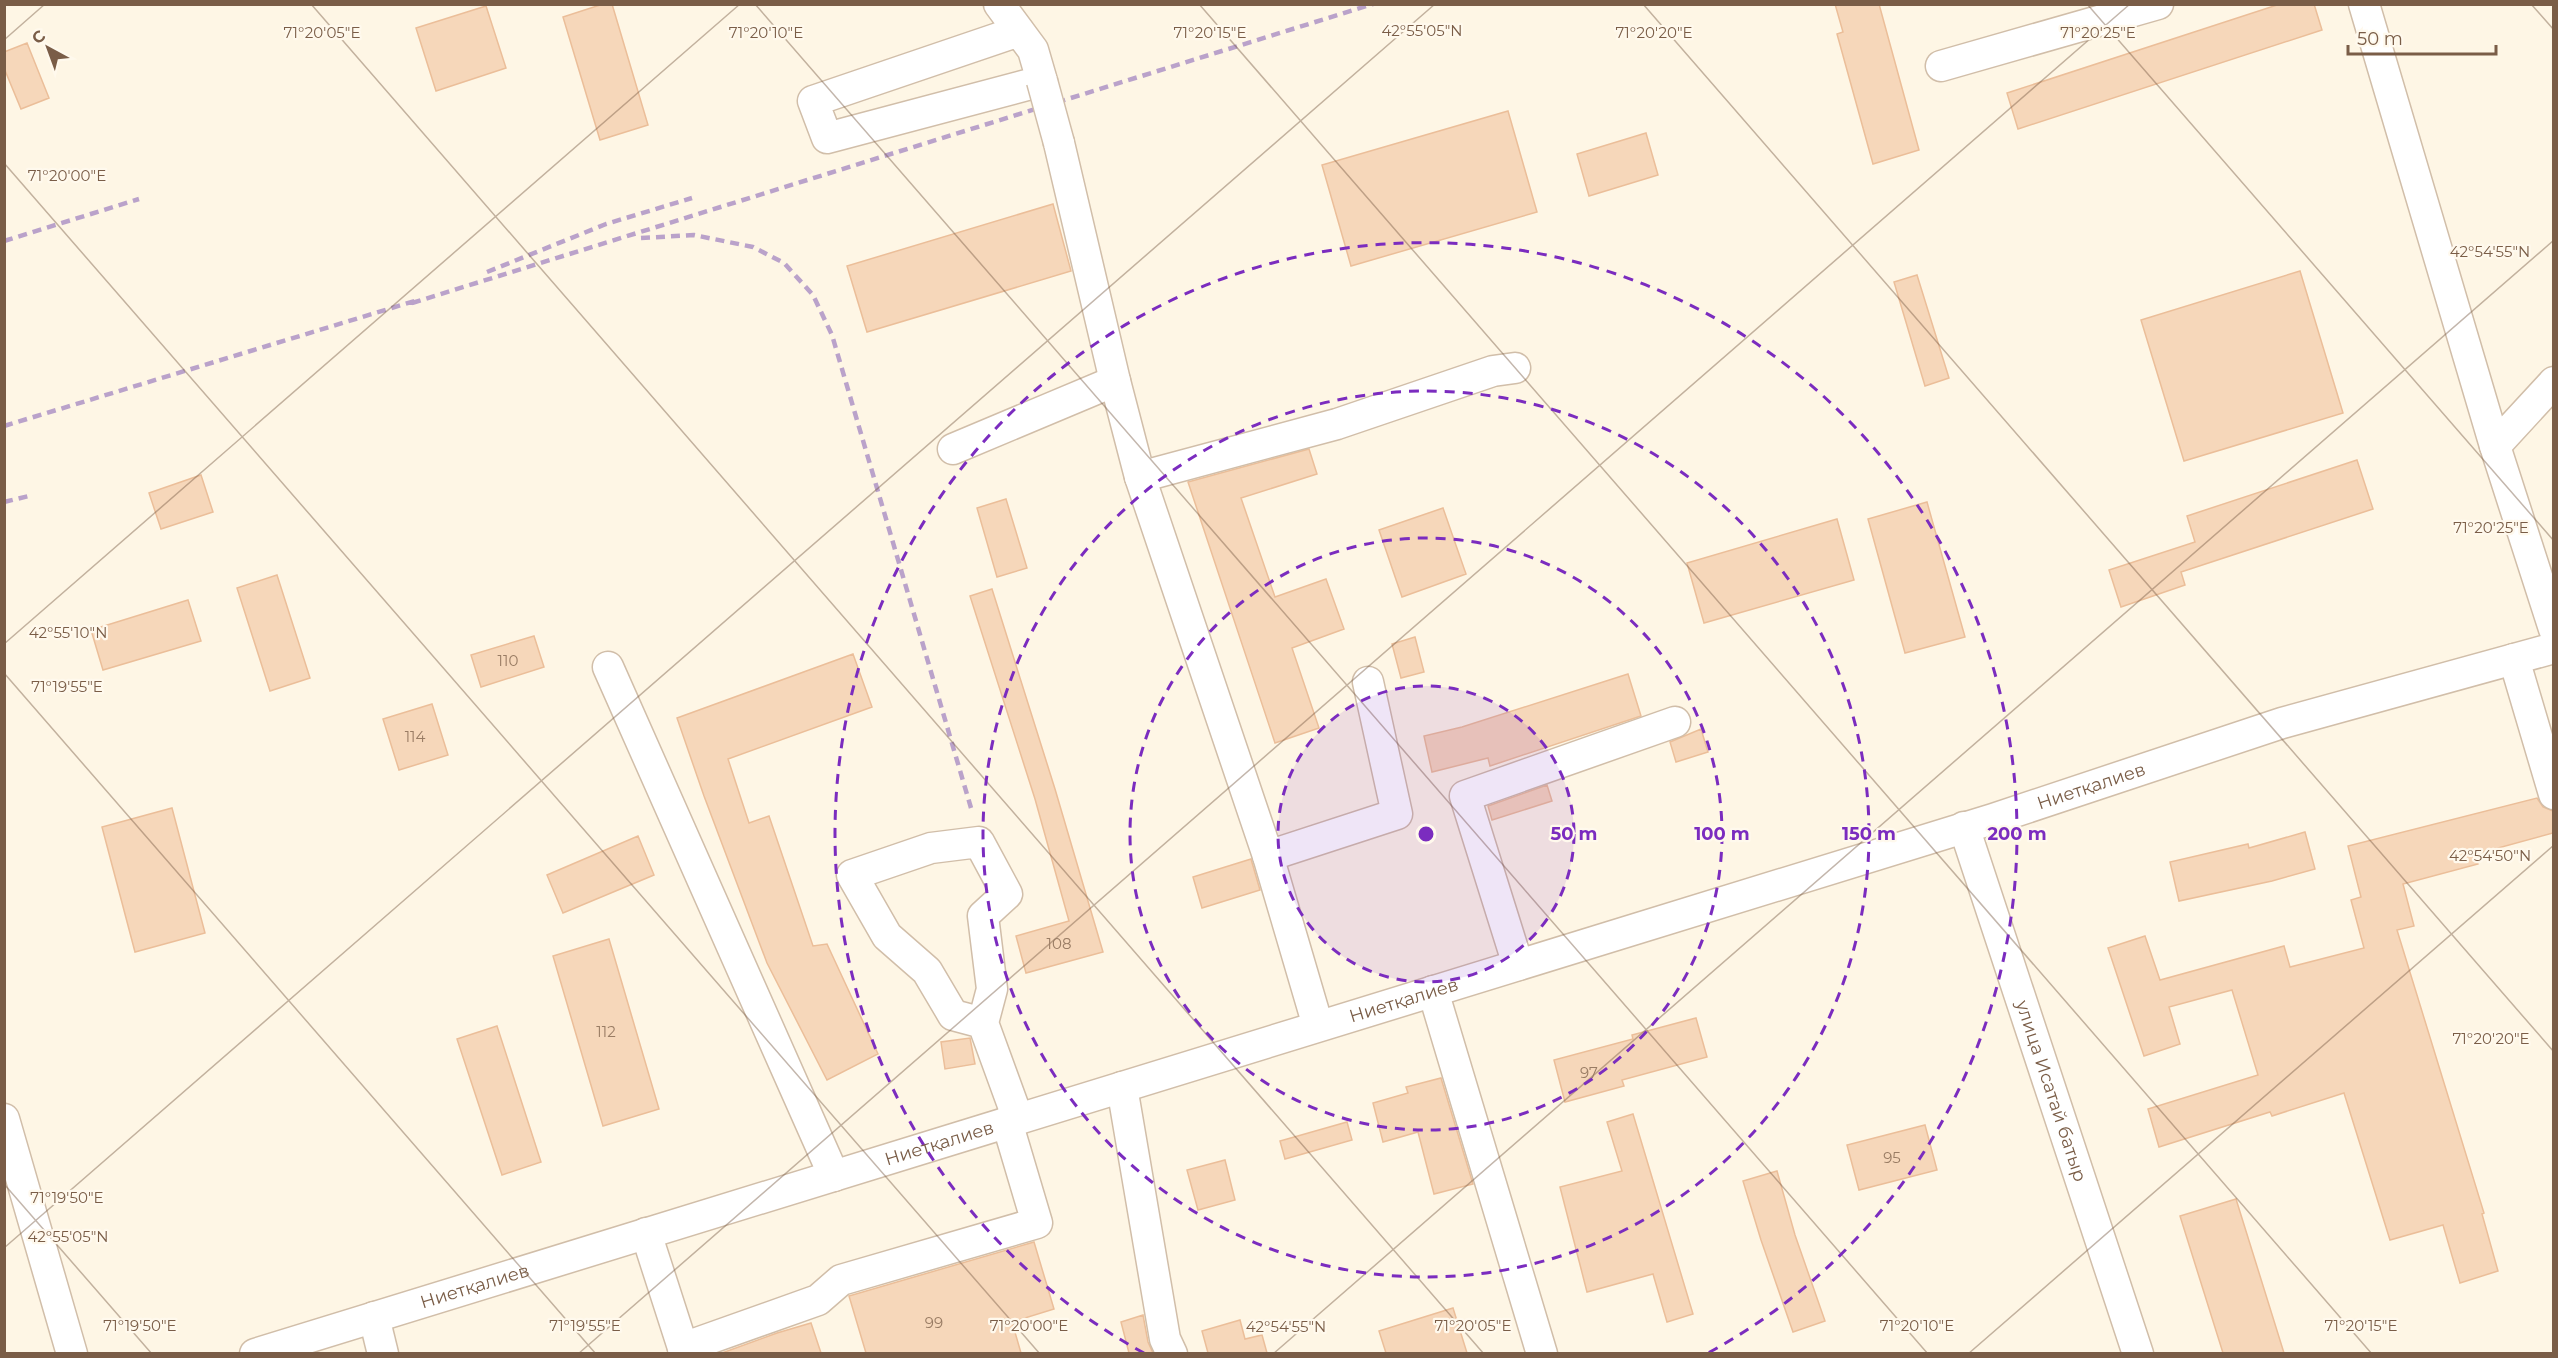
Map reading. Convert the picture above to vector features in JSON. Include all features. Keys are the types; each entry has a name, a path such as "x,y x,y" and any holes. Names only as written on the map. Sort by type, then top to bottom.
{"street":[{"path":"999,4 1033,50 1059,143 1140,477 1269,856 1318,1026"},
{"path":"1941,66 2158,4"},
{"path":"2364,4 2494,446 2553,629"},
{"path":"1019,31 813,101 827,138 1042,81"},
{"path":"1140,477 1337,423 1493,371 1515,368"},
{"path":"953,449 1115,381"},
{"path":"2494,446 2553,381"},
{"name":"Ниетқалиев","path":"255,1353 1964,827 2282,723 2553,648"},
{"path":"2514,659 2553,794"},
{"path":"608,667 834,1176"},
{"path":"1269,856 1397,814 1368,682"},
{"path":"1518,965 1466,796 1675,722"},
{"name":"улица Исатай батыр","path":"1964,827 2138,1353"},
{"path":"646,1233 684,1351 818,1300 841,1280 1036,1223 1013,1120 983,1023 992,989 983,916 1008,894 979,842 931,848 852,875 887,936 927,971 953,1015 983,1023"},
{"path":"1433,991 1542,1353"},
{"path":"1122,1087 1166,1339 1172,1353"},
{"path":"4,1119 72,1353"},
{"path":"374,1317 383,1353"}],"building":[{"path":"603,4 612,4 648,125 600,140 563,17"},
{"path":"1835,4 1879,4 1919,150 1873,164 1837,34 1843,32"},
{"path":"2280,4 2314,4 2322,30 2018,129 2007,93"},
{"path":"486,6 506,68 436,91 416,28"},
{"path":"27,43 49,98 21,109 4,68 4,52"},
{"path":"1508,111 1537,212 1351,266 1322,165"},
{"path":"1646,133 1658,175 1589,196 1577,154"},
{"path":"1053,204 1071,271 867,332 847,266"},
{"path":"2300,271 2343,413 2184,461 2141,320"},
{"path":"1917,275 1949,378 1925,386 1894,282"},
{"path":"1309,449 1317,474 1241,498 1275,597 1326,579 1344,629 1292,648 1319,728 1275,743 1188,482"},
{"path":"2357,460 2373,509 2181,572 2185,585 2121,607 2109,570 2195,542 2187,516"},
{"path":"201,475 213,512 161,529 149,493"},
{"path":"1006,499 1027,568 997,577 977,508"},
{"path":"1927,502 1965,637 1905,653 1868,519"},
{"path":"1443,508 1466,574 1402,597 1379,530"},
{"path":"1837,519 1854,580 1704,623 1687,563"},
{"path":"277,575 310,678 270,691 237,588"},
{"path":"992,589 1103,952 1026,973 1016,936 1069,921 1035,799 970,596"},
{"path":"188,600 201,641 103,670 91,630"},
{"path":"534,636 544,667 481,687 471,655"},
{"path":"1415,637 1424,672 1401,678 1392,644"},
{"path":"853,654 872,707 728,759 749,823 769,816 813,946 827,944 878,1054 827,1080 767,963 677,718"},
{"path":"1628,674 1641,716 1490,766 1488,758 1432,772 1424,736 1462,727"},
{"path":"432,704 448,755 399,770 383,719"},
{"path":"1701,729 1708,752 1676,762 1670,742"},
{"path":"1547,785 1552,801 1492,820 1488,806"},
{"path":"2537,798 2543,807 2553,811 2553,833 2476,854 2478,864 2403,884 2414,926 2397,930 2484,1213 2482,1214 2498,1271 2460,1283 2443,1225 2390,1240 2344,1093 2272,1116 2270,1112 2159,1147 2148,1109 2258,1075 2232,990 2169,1007 2180,1044 2144,1056 2108,948 2145,936 2160,980 2284,946 2290,967 2364,948 2351,900 2361,897 2348,846"},
{"path":"172,808 205,933 135,952 102,827"},
{"path":"2305,832 2315,869 2272,881 2179,901 2170,862 2248,844 2249,848"},
{"path":"638,836 654,875 563,913 547,875"},
{"path":"1251,859 1260,890 1202,908 1193,877"},
{"path":"609,939 659,1109 603,1126 553,956"},
{"path":"1696,1018 1707,1057 1622,1080 1624,1086 1565,1102 1554,1060 1633,1039 1632,1035"},
{"path":"497,1026 541,1162 502,1175 457,1039"},
{"path":"970,1038 975,1064 945,1069 941,1042"},
{"path":"1441,1078 1473,1184 1434,1194 1418,1132 1383,1142 1373,1103 1408,1093 1406,1087"},
{"path":"1633,1114 1693,1314 1667,1322 1653,1274 1587,1292 1560,1187 1622,1171 1607,1122"},
{"path":"1347,1122 1352,1140 1285,1159 1280,1141"},
{"path":"1925,1125 1937,1170 1859,1190 1847,1145"},
{"path":"1225,1160 1235,1200 1198,1210 1187,1170"},
{"path":"1777,1171 1795,1235 1825,1321 1793,1332 1743,1181"},
{"path":"2236,1199 2284,1353 2223,1353 2180,1216"},
{"path":"1034,1242 1054,1309 1012,1322 1021,1353 866,1353 849,1296"},
{"path":"1453,1308 1467,1353 1386,1353 1379,1331"},
{"path":"1143,1315 1148,1342 1153,1353 1129,1353 1121,1322"},
{"path":"1240,1320 1245,1339 1262,1335 1267,1353 1208,1353 1202,1331"},
{"path":"811,1323 821,1353 722,1353 777,1333"}],"railway":[{"path":"412,303 1373,4"},
{"path":"487,272 606,224 692,198"},
{"path":"4,241 139,199"},
{"path":"641,238 694,235 753,247 784,263 813,295 832,335 971,808"},
{"path":"4,426 418,300"},
{"path":"4,502 29,496"}]}
